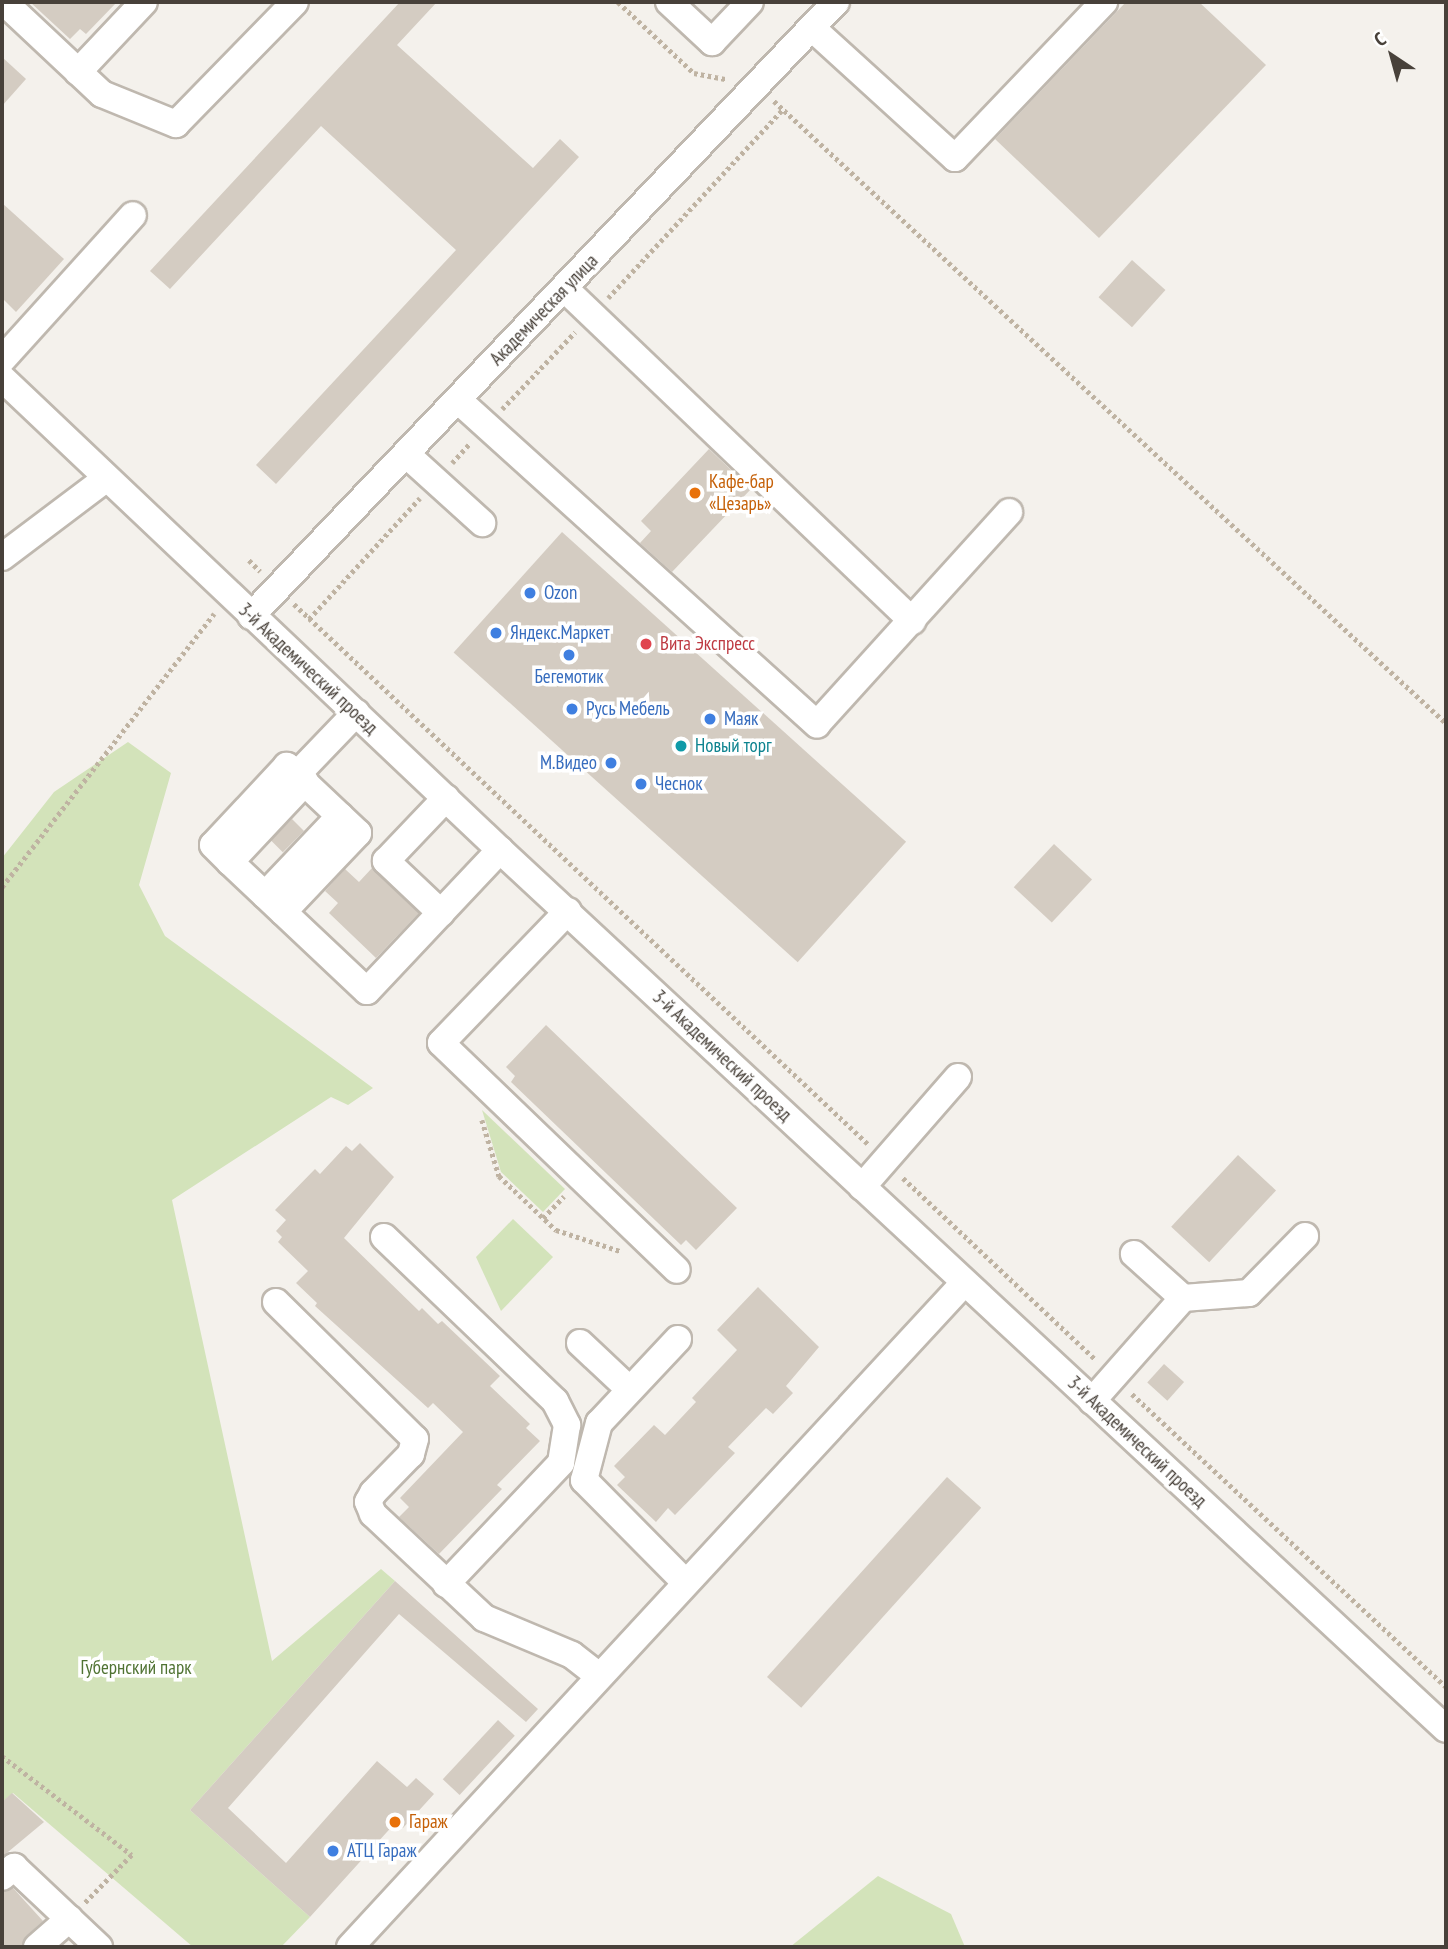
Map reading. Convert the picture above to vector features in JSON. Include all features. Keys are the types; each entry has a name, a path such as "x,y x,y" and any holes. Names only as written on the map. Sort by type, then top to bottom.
{"street":[{"path":"4,2 102,94 176,124 295,2"},
{"path":"78,72 144,2"},
{"path":"669,2 712,42 750,2"},
{"name":"Академическая улица","path":"251,616 836,2"},
{"path":"812,28 956,158 1104,2"},
{"path":"2,360 133,215"},
{"path":"564,288 913,621"},
{"name":"3-й Академический проезд","path":"2,378 500,850 1445,1727"},
{"path":"458,400 817,724 1009,512"},
{"path":"406,454 482,523"},
{"path":"2,557 107,478"},
{"path":"356,713 296,774 212,845 366,991 500,850"},
{"path":"274,904 349,825 296,774"},
{"path":"441,913 386,861 446,798"},
{"path":"568,911 441,1043 677,1270"},
{"path":"862,1188 958,1077"},
{"path":"1092,1401 1183,1298 1249,1293 1305,1236"},
{"path":"384,1237 555,1401 567,1425 561,1463 446,1584"},
{"path":"1134,1254 1183,1298"},
{"path":"350,1947 598,1675 964,1283"},
{"path":"276,1302 411,1432 415,1446 411,1454 373,1493 369,1508 484,1618 572,1655 598,1675"},
{"path":"678,1339 598,1423 584,1480 685,1582"},
{"path":"580,1343 628,1389"},
{"path":"2,1877 14,1867 99,1947"},
{"path":"37,1947 69,1919"}],"path":[{"path":"758,86 1446,723"},
{"path":"310,619 486,426 783,109"},
{"path":"2,887 229,595"},
{"path":"492,1092 478,1107 499,1176 556,1230 625,1253 642,1236"},
{"path":"2,1756 132,1855 69,1919"}],"green space":[{"name":"Губернский парк","path":"128,742 171,773 139,885 165,936 373,1088 348,1105 331,1097 172,1200 272,1661 381,1569 395,1581 190,1810 310,1917 281,1947 193,1947 13,1793 2,1802 2,858 54,792"},
{"path":"482,1110 565,1189 543,1212 501,1172"},
{"path":"513,1219 553,1257 501,1311 476,1257"},
{"path":"878,1876 951,1914 965,1947 790,1947"}],"building":[{"path":"30,2 117,2 86,34 80,29 70,39"},
{"path":"400,2 437,2 397,45 533,168 560,139 579,157 276,484 256,465 456,250 321,126 170,289 150,271"},
{"path":"1126,2 1199,2 1266,65 1099,238 995,139"},
{"path":"2,57 26,79 2,106"},
{"path":"2,203 64,259 16,312 2,298"},
{"path":"1132,260 1165,290 1132,327 1099,297"},
{"path":"709,449 751,489 672,572 640,543 651,531 641,521"},
{"name":"Новый торг","path":"562,532 906,842 798,962 454,652"},
{"path":"292,819 304,831 283,852 271,840"},
{"path":"1054,844 1092,879 1052,923 1014,887"},
{"path":"372,868 419,913 376,958 329,913 338,903 325,891 345,869 359,882"},
{"path":"546,1025 737,1208 696,1250 686,1240 681,1245 511,1082 515,1076 506,1067"},
{"path":"360,1143 394,1177 344,1238 419,1311 422,1308 438,1324 442,1321 500,1376 490,1386 530,1424 526,1428 540,1441 497,1485 502,1489 439,1554 399,1517 409,1507 400,1498 463,1432 433,1403 428,1408 315,1306 317,1303 296,1283 308,1271 278,1242 282,1237 276,1231 286,1220 275,1210 315,1169 320,1174 346,1146 352,1151"},
{"path":"1238,1155 1276,1190 1209,1262 1171,1227"},
{"path":"758,1287 819,1347 786,1386 793,1393 773,1414 766,1408 728,1447 735,1453 675,1515 668,1508 656,1522 617,1485 625,1477 614,1466 654,1425 665,1435 696,1402 692,1398 737,1350 717,1330"},
{"path":"1164,1364 1184,1382 1167,1401 1147,1383"},
{"path":"947,1477 981,1508 801,1708 767,1677"},
{"path":"395,1581 538,1709 526,1722 399,1614 228,1808 286,1863 377,1761 407,1787 416,1778 434,1794 403,1828 396,1822 310,1917 190,1810"},
{"path":"498,1720 515,1736 460,1795 443,1779"},
{"path":"12,1793 44,1822 2,1857 2,1802"},
{"path":"13,1888 43,1921 26,1936 22,1947 2,1947 2,1892"}],"place":[{"name":"Кафе-бар «Цезарь»","path":"695,493"},
{"name":"Ozon","path":"530,593"},
{"name":"Яндекс.Маркет","path":"496,633"},
{"name":"Вита Экспресс","path":"646,644"},
{"name":"Бегемотик","path":"569,655"},
{"name":"Русь Мебель","path":"572,709"},
{"name":"Маяк","path":"710,719"},
{"name":"Новый торг","path":"681,746"},
{"name":"М.Видео","path":"611,763"},
{"name":"Чеснок","path":"641,784"},
{"name":"Гараж","path":"395,1822"},
{"name":"АТЦ Гараж","path":"333,1851"}]}
